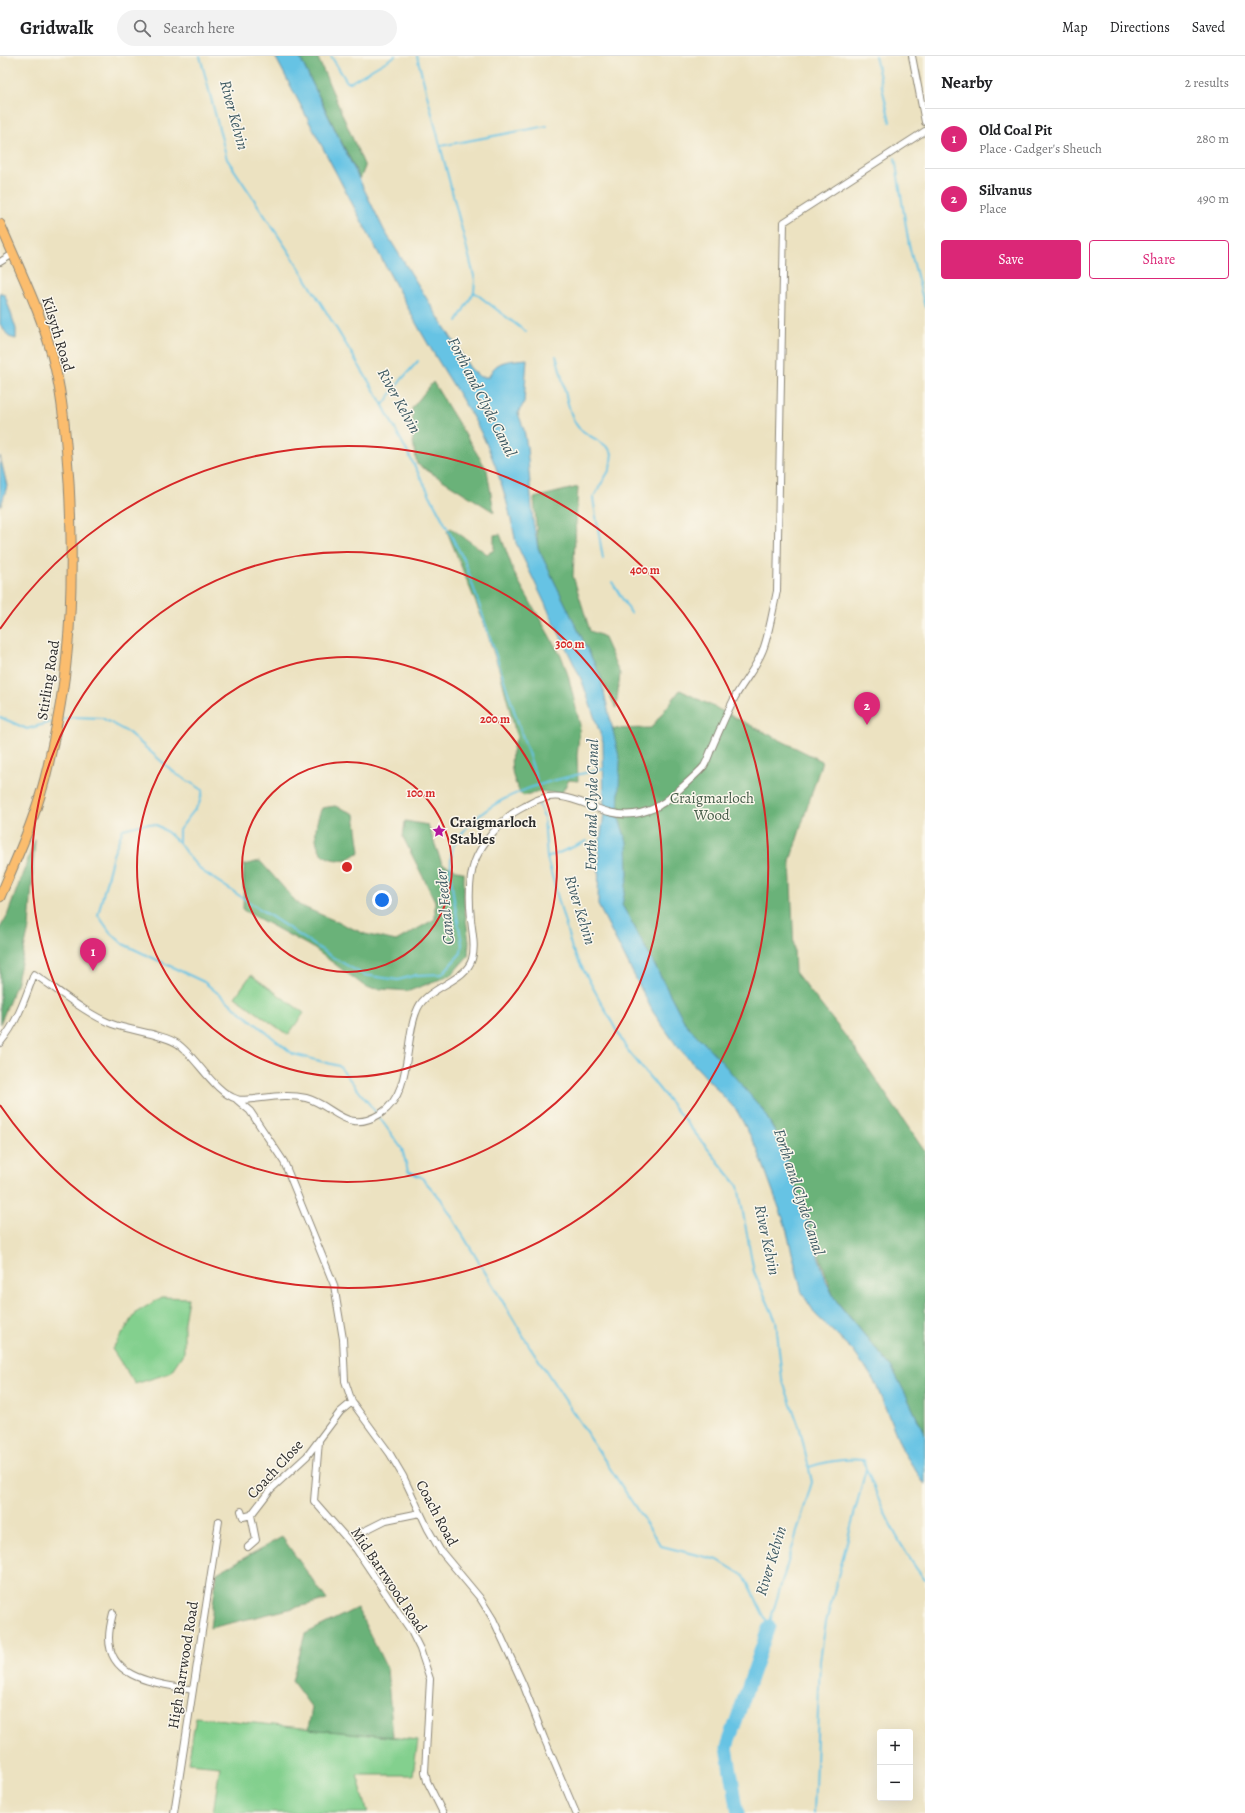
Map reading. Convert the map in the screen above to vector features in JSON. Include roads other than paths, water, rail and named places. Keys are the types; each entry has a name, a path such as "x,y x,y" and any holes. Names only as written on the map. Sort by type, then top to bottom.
{"main road":[{"name":"Kilsyth Road","path":"0,224 39,313 55,367 62,403 67,459"},
{"name":"Stirling Road","path":"0,897 33,818 48,766 50,748 61,696 67,654 71,601 71,518 67,459"}],"street":[{"path":"912,56 925,122"},
{"path":"237,1100 290,1095 316,1102 340,1118 360,1121 377,1115 393,1100 406,1072 411,1029 417,1010 423,999 466,969 472,962 474,948 469,896 470,877 474,860 485,842 511,814 534,801 550,795 571,798 603,811 635,814 661,805 704,766 735,698 764,649 777,591 784,222 925,131"},
{"path":"0,262 13,254"},
{"name":"Coach Road","path":"0,1043 9,1032 22,1007 34,974 109,1023 134,1032 169,1039 180,1046 219,1088 250,1111 284,1162 334,1285 343,1340 345,1381 352,1402 390,1454 403,1476 420,1513 440,1550 480,1598 493,1619 523,1684 576,1813"},
{"path":"319,1441 340,1412 352,1402"},
{"name":"Coach Close","path":"241,1511 243,1517 251,1515 271,1489 307,1456 319,1441"},
{"name":"Mid Barrwood Road","path":"319,1441 314,1501 356,1549 411,1631 420,1649 430,1679 425,1772 427,1781 443,1813"},
{"path":"364,1531 386,1520 420,1513"},
{"name":"Coach Close","path":"248,1547 256,1540 251,1515"},
{"name":"High Barrwood Road","path":"174,1813 219,1521"},
{"path":"112,1613 109,1638 114,1660 136,1677 192,1690"}],"water":[{"name":"Forth and Clyde Canal","path":"275,56 299,56 384,230 470,368 480,377 489,377 495,367 499,364 527,359 524,403 518,413 524,430 527,447 533,521 538,548 600,675 620,761 618,816 627,842 628,875 622,905 685,1023 722,1062 762,1109 781,1142 827,1283 836,1301 892,1368 925,1435 925,1485 903,1451 870,1374 853,1351 816,1315 802,1293 785,1224 757,1148 737,1111 677,1046 653,1012 598,905 599,848 604,814 603,742 582,681 516,543 500,480 482,435 416,323"},
{"path":"0,292 5,295 16,329 16,339 9,337 0,324"},
{"path":"0,456 7,486 1,506 0,506"}],"waterway":[{"name":"River Kelvin","path":"200,56 227,159 297,264 380,400 465,562 537,780"},
{"path":"331,56 347,82 351,82 395,56"},
{"path":"417,56 475,280 474,292 457,321"},
{"path":"875,56 890,122"},
{"path":"440,146 547,126"},
{"path":"895,158 909,245 925,307"},
{"path":"474,292 526,332"},
{"path":"556,356 568,404 574,421 582,431 605,445 612,453 610,469 593,498 603,559"},
{"path":"383,405 402,379 418,361"},
{"path":"612,582 631,613"},
{"path":"0,717 27,729 55,721"},
{"path":"61,720 73,717 102,718 129,733 176,774 203,790 199,804 179,830 179,843 159,826 154,824 123,829 113,855 98,915 110,932 123,944 204,982 293,1054 339,1066 374,1110 402,1149 408,1171 421,1177 441,1199 527,1342 661,1546 718,1560 744,1576 769,1626"},
{"name":"Canal Feeder","path":"179,843 202,871 334,958 364,975 398,980 416,975 442,974 461,953 462,944 451,873 452,850 453,845 458,838 476,818 492,806 509,797 528,789 566,777 604,769"},
{"name":"River Kelvin","path":"539,805 544,818 547,858 572,949 626,1048 738,1186 754,1272 776,1321 782,1379 800,1429 812,1482 769,1625"},
{"name":"Forth and Clyde Canal","path":"547,858 587,841"},
{"path":"809,1467 836,1460 857,1459 864,1460 866,1469 826,1622 820,1660 814,1813"},
{"path":"867,1470 899,1541 925,1580"},
{"name":"River Kelvin","path":"738,1813 727,1747 769,1626"}],"place":[{"name":"Silvanus","path":"867,725"},
{"name":"Craigmarloch Stables","path":"439,831"},
{"name":"Old Coal Pit","path":"93,971"}],"park label":[{"name":"Craigmarloch Wood","path":"712,806"}]}
